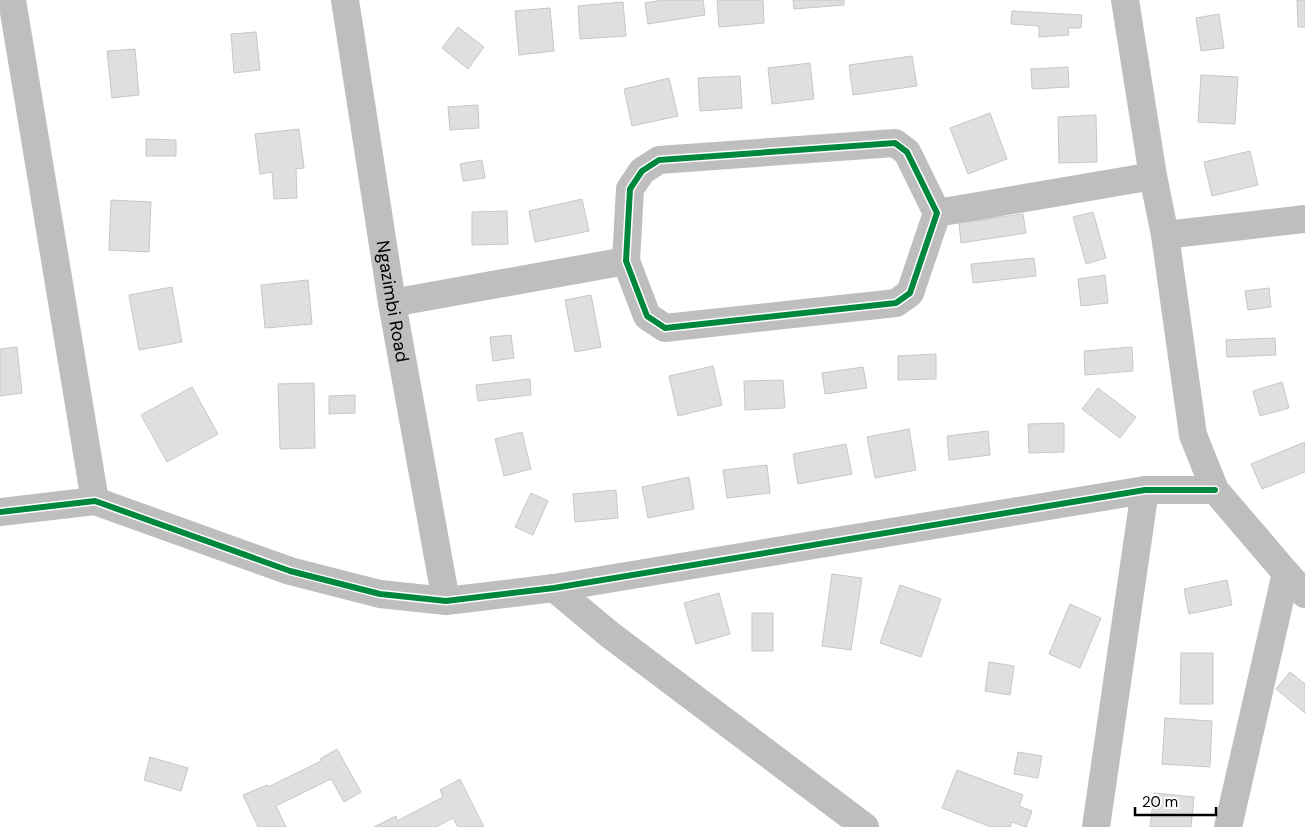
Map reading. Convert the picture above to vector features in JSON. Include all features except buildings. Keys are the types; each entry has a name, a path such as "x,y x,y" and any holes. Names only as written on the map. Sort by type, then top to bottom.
{"street":[{"path":"12,0 96,501"},
{"name":"Ngazimbi Road","path":"345,0 392,303 446,601"},
{"path":"1125,0 1165,235 1194,434 1215,490 1305,594"},
{"path":"895,143 907,152 937,213 910,293 896,303 665,328 647,316 626,261 630,189 642,171 659,160 895,143"},
{"path":"937,213 1154,176"},
{"path":"1165,235 1305,218"},
{"path":"392,303 626,261"},
{"path":"0,512 96,501 290,571 380,594 446,601 554,588 1145,490 1215,490"},
{"path":"1096,827 1145,490"},
{"path":"1228,827 1286,573"},
{"path":"554,588 609,634 865,827"}],"cycle path":[{"path":"895,143 907,152 937,213 910,293 896,303 665,328 647,316 626,261 630,189 642,171 659,160 895,143"},
{"path":"0,512 95,501 290,571 380,594 446,601 554,588 1145,490 1215,490"}]}
